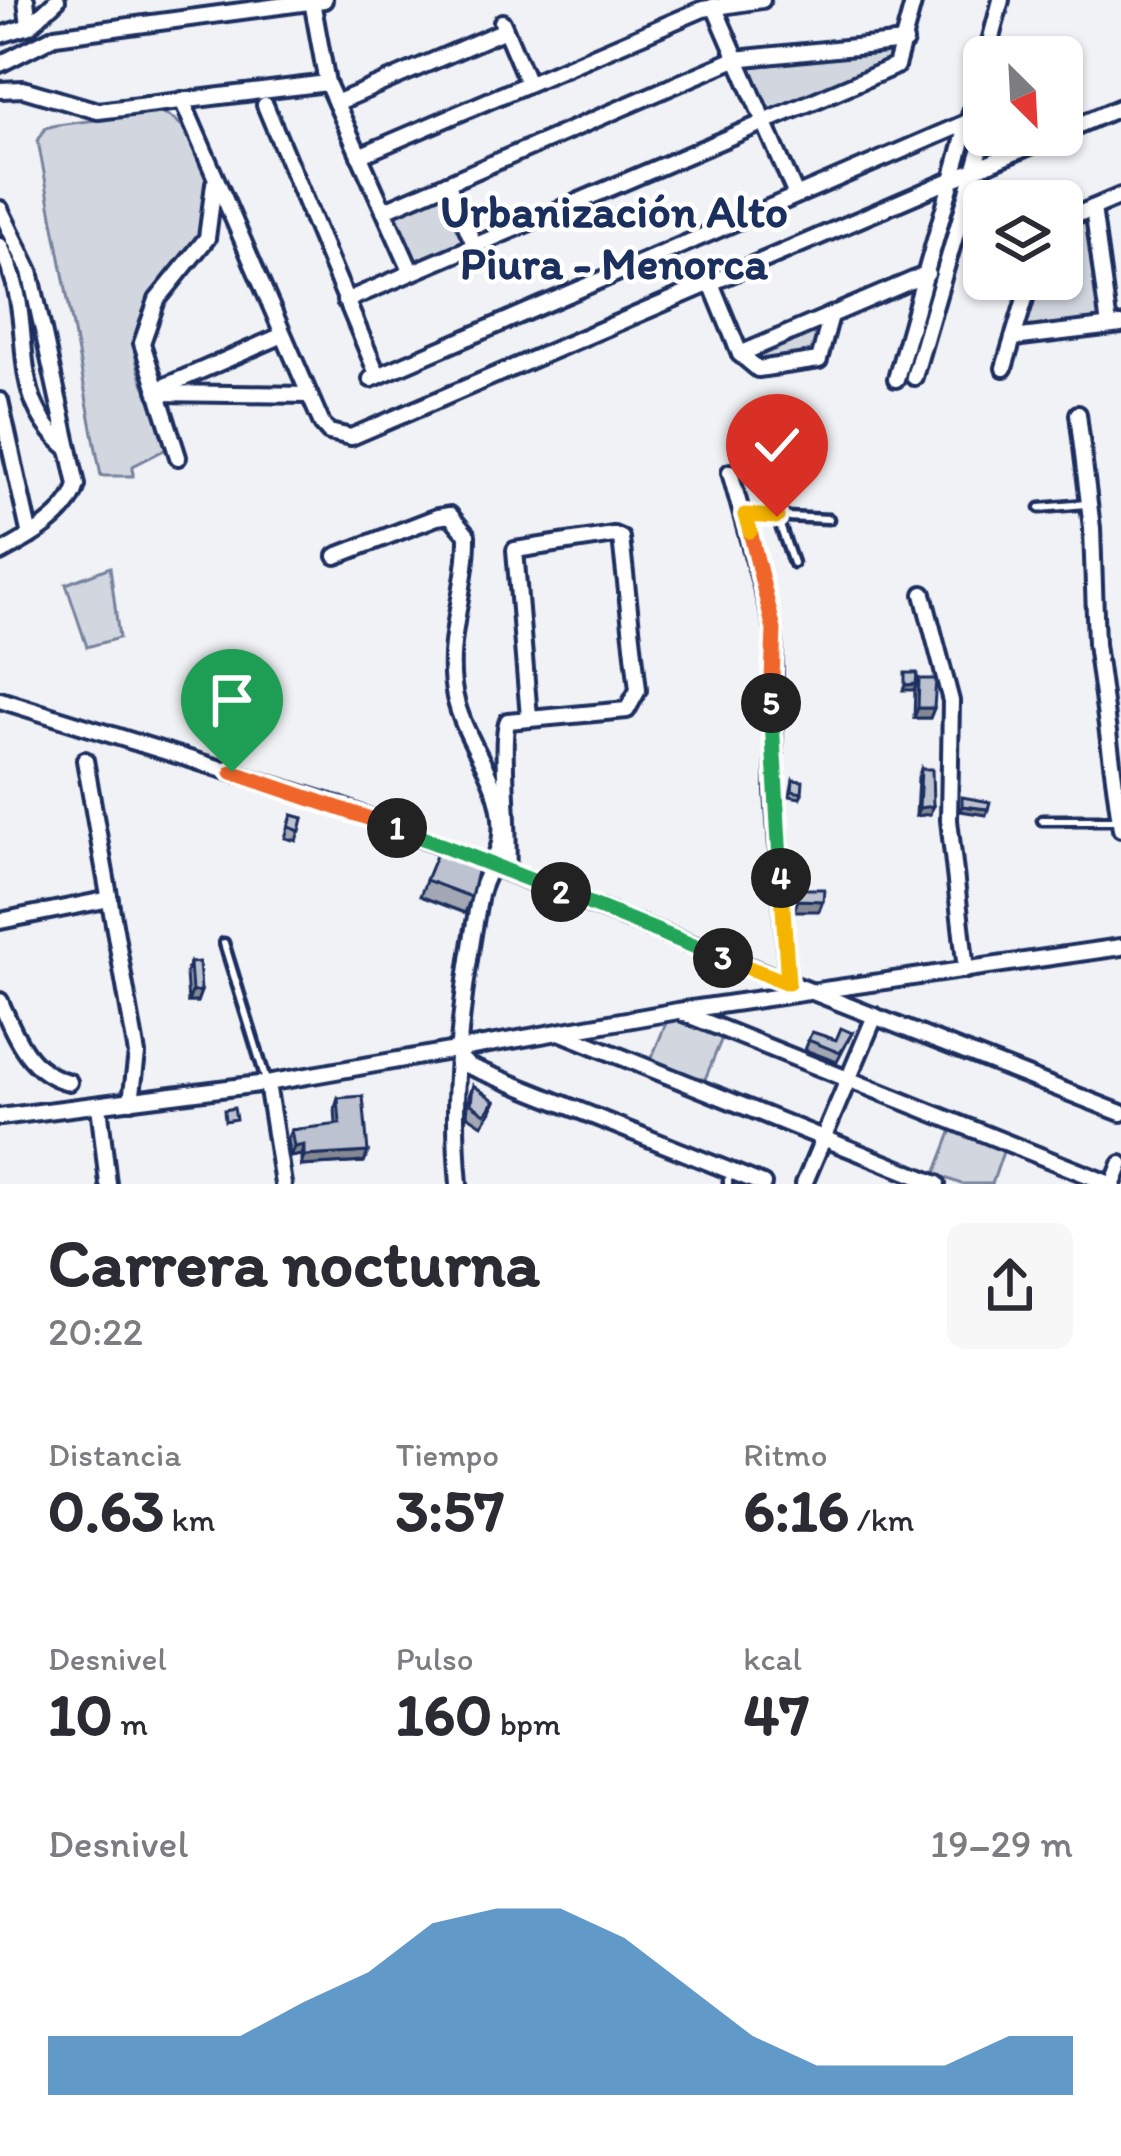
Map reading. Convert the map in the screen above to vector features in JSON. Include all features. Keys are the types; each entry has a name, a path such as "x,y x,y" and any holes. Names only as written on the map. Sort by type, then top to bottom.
{"street":[{"path":"26,0 29,26"},
{"path":"0,35 29,26 56,3 70,0"},
{"path":"359,156 714,6 762,0"},
{"path":"345,301 896,66 914,0"},
{"path":"992,36 1001,0"},
{"path":"0,64 55,36 318,1 327,83 411,271"},
{"path":"714,6 795,193"},
{"path":"336,103 504,26 528,83"},
{"path":"385,209 735,59 904,42"},
{"path":"0,90 23,89 98,111 327,83"},
{"path":"182,100 328,432 361,434 1009,156"},
{"path":"265,105 375,377 963,125"},
{"path":"1083,123 1121,106"},
{"path":"896,379 963,147"},
{"path":"914,377 979,156"},
{"path":"178,457 144,358 145,324 157,300 207,238 214,173"},
{"path":"447,183 474,244"},
{"path":"1083,212 1121,196"},
{"path":"1013,338 1115,325 1093,208"},
{"path":"0,209 30,271 77,485 69,502 0,553"},
{"path":"0,246 19,292 16,352 22,403 28,417 69,448"},
{"path":"740,354 927,274"},
{"path":"712,283 740,354 758,369 813,362 824,350 831,315"},
{"path":"1004,368 1025,300"},
{"path":"156,392 283,334"},
{"path":"156,392 309,395"},
{"path":"0,400 29,536"},
{"path":"1078,414 1089,504 1096,644 1121,825"},
{"path":"730,472 774,630 774,792 788,983"},
{"path":"336,556 437,517 451,515 467,535 450,662 459,711 496,788 500,844 481,888 464,1027 455,1052 459,1184"},
{"path":"507,871 510,803 503,729 508,722 627,710 633,704 637,674 621,538 614,535 515,550 529,717"},
{"path":"923,594 951,701 949,820 966,970"},
{"path":"0,700 334,804 1121,1112"},
{"path":"85,760 137,1054 131,1101"},
{"path":"0,920 110,898"},
{"path":"3,1122 267,1083 678,1011 1121,947"},
{"path":"0,1001 30,1060 69,1082"},
{"path":"678,1011 1112,1184 1121,1164"},
{"path":"804,1184 874,1016"},
{"path":"562,1033 937,1184"},
{"path":"455,1052 468,1066 729,1178 763,1184"},
{"path":"267,1083 283,1184"},
{"path":"99,1105 109,1184"}],"lane":[{"path":"1040,508 1089,504"},
{"path":"745,515 829,519"},
{"path":"777,517 793,563"},
{"path":"1042,820 1121,825"},
{"path":"224,943 267,1083"}],"shaded area":[{"path":"893,48 896,59 769,115 746,65"},
{"path":"158,112 174,119 189,135 209,187 207,213 198,235 154,293 141,315 135,340 142,380 172,446 133,466 133,476 101,476 38,141 45,128 57,125"},
{"path":"441,190 466,242 415,267 391,212"},
{"path":"1083,217 1091,220 1102,323 1026,331 1022,326 1029,300 1083,300"},
{"path":"815,325 822,334 816,356 759,365 753,358"},
{"path":"110,567 119,638 87,647 66,584"},
{"path":"669,1016 722,1038 703,1084 650,1062"},
{"path":"952,1130 1004,1149 992,1184 961,1184 935,1174"}],"building":[{"path":"905,673 917,673 916,684 905,685"},
{"path":"919,679 936,679 934,708 918,708"},
{"path":"921,769 932,769 933,806 919,808"},
{"path":"793,780 803,781 802,793 792,791"},
{"path":"962,797 990,802 988,809 962,806"},
{"path":"292,815 303,818 300,831 289,827"},
{"path":"440,846 480,859 471,897 426,880"},
{"path":"797,889 824,889 823,901 798,900"},
{"path":"199,962 201,991 192,992 190,963"},
{"path":"841,1028 852,1033 840,1053 808,1040 812,1032 836,1040"},
{"path":"473,1085 495,1101 485,1114 471,1104"},
{"path":"363,1096 368,1152 304,1156 304,1145 294,1147 291,1130 340,1124 338,1098"},
{"path":"234,1108 236,1119 225,1121 224,1110"}],"district":[{"name":"Urbanización Alto Piura - Menorca","path":"614,237"}],"route":[{"path":"232,772 334,804 788,983 774,792 774,630 745,515 777,517"}]}
